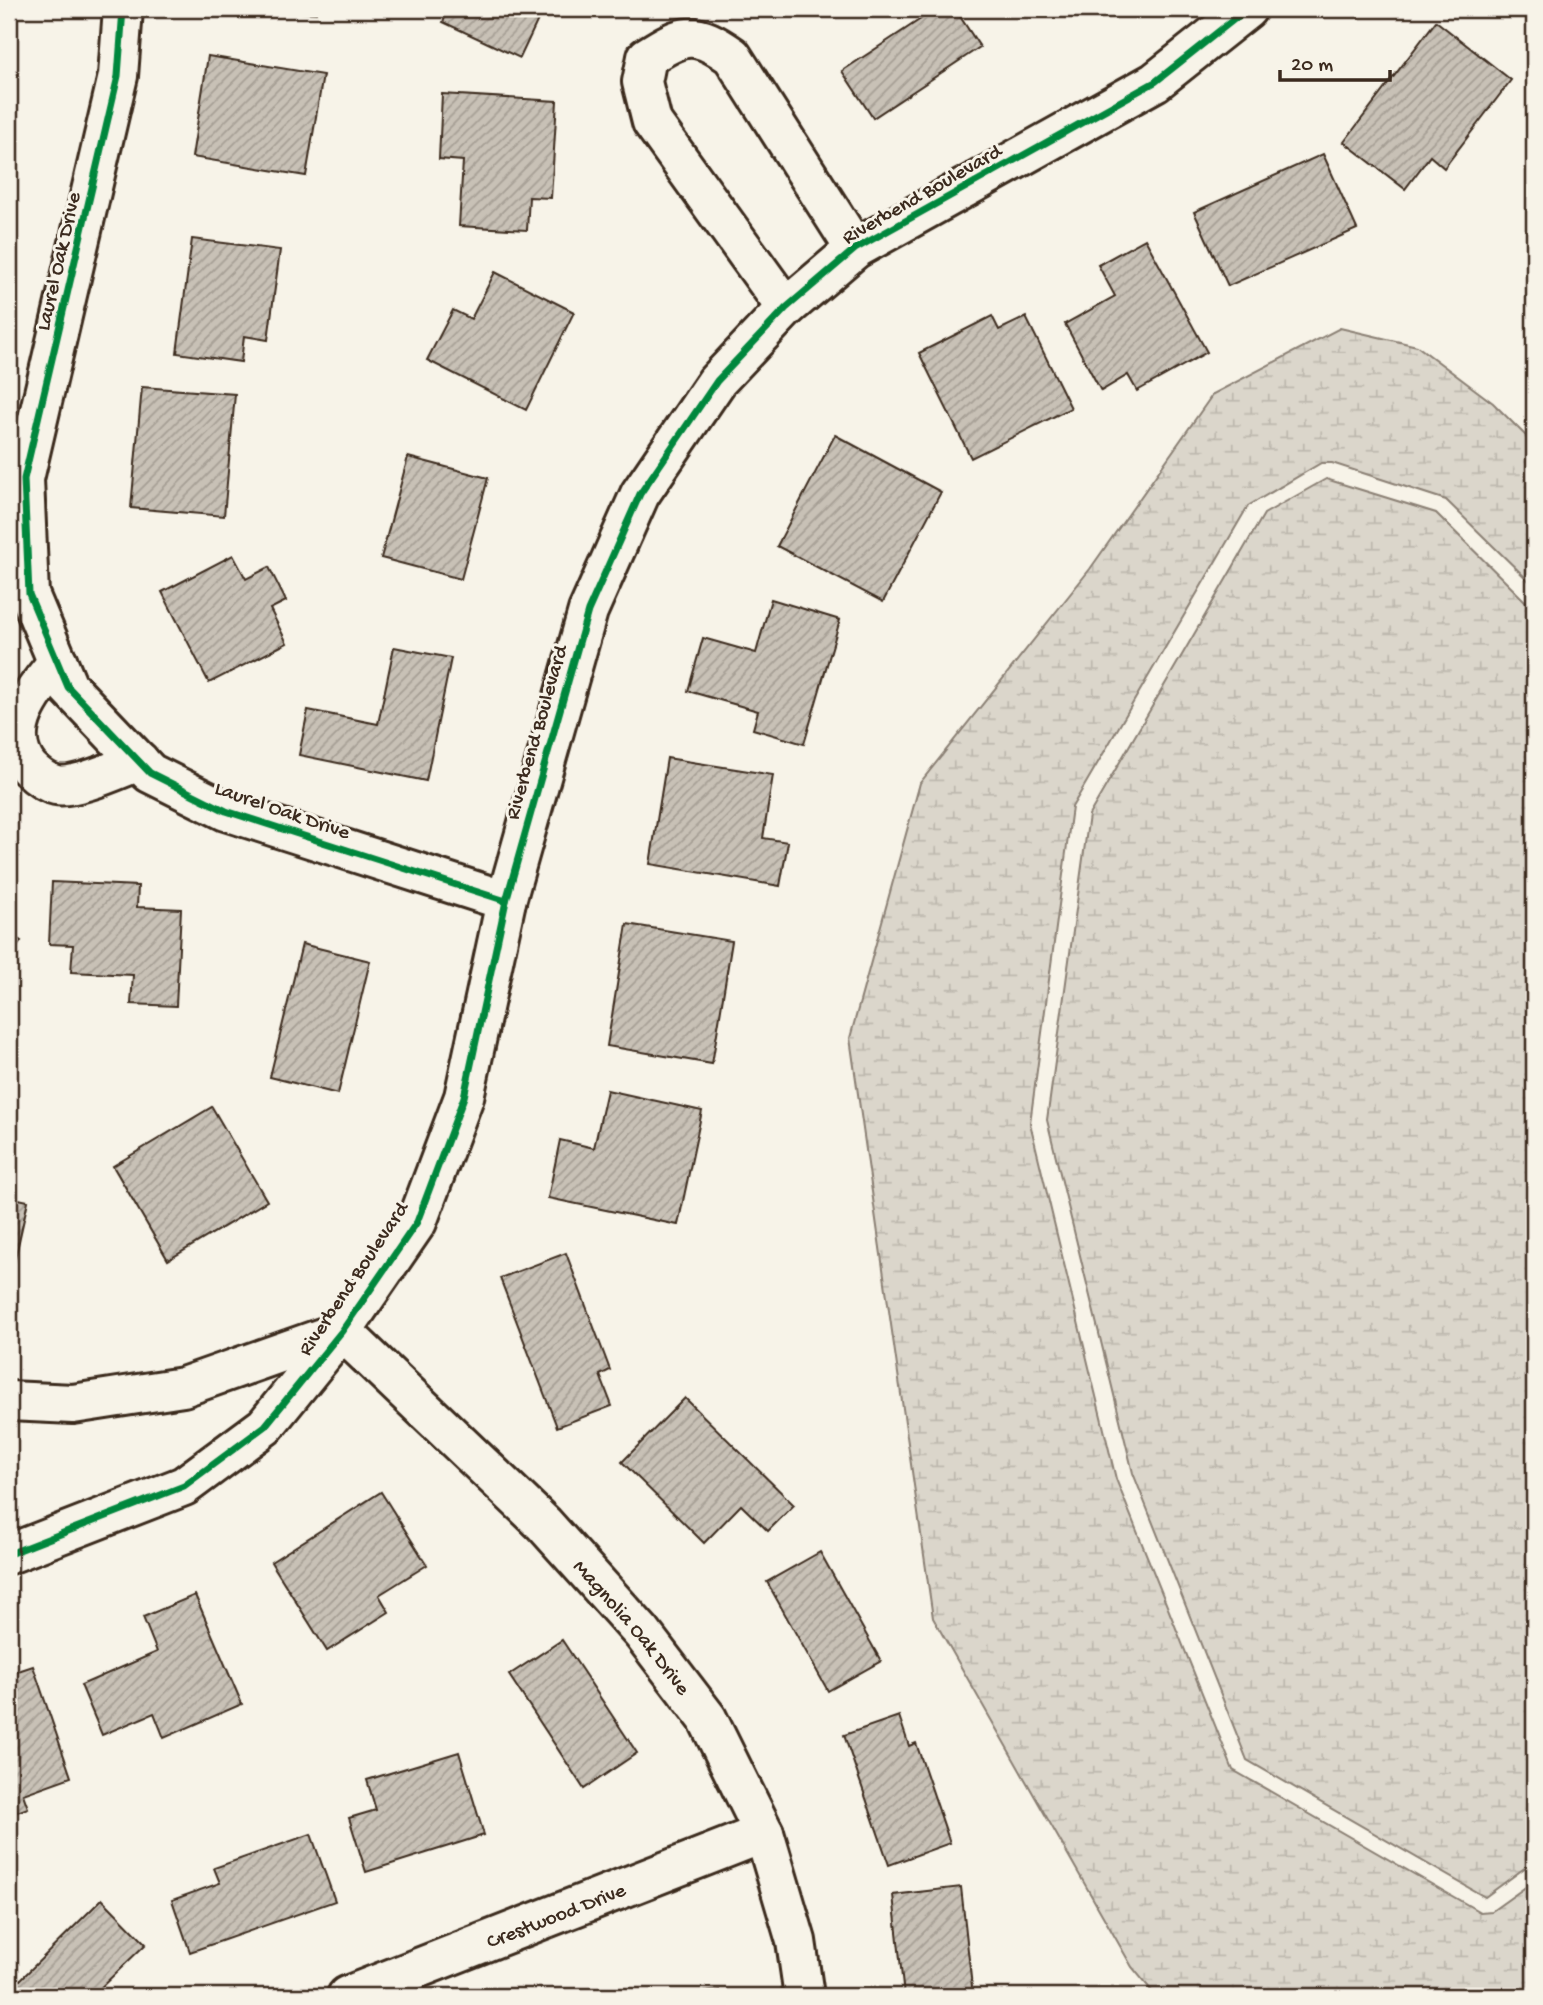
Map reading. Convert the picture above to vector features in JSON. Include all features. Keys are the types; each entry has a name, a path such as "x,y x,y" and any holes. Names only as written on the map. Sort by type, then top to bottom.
{"street":[{"name":"Laurel Oak Drive","path":"123,9 118,76 24,479 29,594 68,687 150,773 226,811 506,901"},
{"name":"Riverbend Boulevard","path":"9,1554 184,1486 265,1426 342,1331 416,1222 464,1097 506,901 588,611 640,494 717,381 786,308 855,248 1155,82 1247,9"},
{"path":"786,308 652,121 642,82 647,57 678,37 707,38 732,56 855,248"},
{"path":"58,663 24,700 13,737 22,761 36,775 57,786 75,783 139,761"},
{"name":"Riverbend Boulevard","path":"9,1401 73,1404 183,1387 342,1331"},
{"name":"Magnolia Oak Drive","path":"342,1331 544,1524 642,1633 707,1718 764,1833 796,1941 804,1996"},
{"name":"Crestwood Drive","path":"347,1996 764,1833"}],"green space":[{"path":"1340,328 1417,346 1493,403 1534,444 1534,586 1446,500 1332,463 1321,463 1248,506 1072,807 1030,1123 1116,1479 1233,1770 1480,1912 1492,1911 1534,1881 1534,1996 1156,1996 1132,1967 933,1618 850,1038 920,783 1090,569 1213,394"},
{"path":"1326,479 1436,513 1534,610 1534,1861 1485,1897 1247,1760 1133,1473 1047,1120 1089,815 1264,514"}],"building":[{"path":"9,9 17,9 9,50"},
{"path":"250,9 316,9 316,13"},
{"path":"449,9 543,9 520,58 443,22"},
{"path":"936,9 955,9 980,47 873,118 842,71"},
{"path":"1436,21 1511,80 1444,168 1430,156 1405,189 1344,142"},
{"path":"208,56 323,75 306,176 192,157"},
{"path":"442,94 557,101 551,198 529,197 527,230 459,226 463,161 439,159"},
{"path":"1323,154 1357,229 1228,286 1194,212"},
{"path":"192,239 280,250 268,340 244,336 241,362 177,353"},
{"path":"1145,239 1207,352 1137,391 1128,375 1101,391 1065,324 1115,296 1098,265"},
{"path":"495,272 574,312 526,410 427,360 453,310 471,319"},
{"path":"992,316 999,330 1026,317 1071,408 971,458 919,353"},
{"path":"142,387 235,394 224,516 131,508"},
{"path":"835,435 941,492 883,602 777,546"},
{"path":"408,457 488,478 461,579 381,558"},
{"path":"233,555 246,579 269,567 286,601 270,609 287,643 209,683 162,592"},
{"path":"771,599 840,620 804,744 753,729 758,711 688,691 703,638 756,653"},
{"path":"394,647 451,658 426,781 299,755 308,710 378,724"},
{"path":"667,758 773,775 763,838 788,842 780,886 650,864"},
{"path":"52,882 138,886 137,907 181,909 176,1006 131,1004 133,975 71,972 73,945 49,944"},
{"path":"627,924 732,941 712,1064 607,1046"},
{"path":"9,933 21,941 9,959"},
{"path":"302,944 370,961 338,1094 270,1077"},
{"path":"607,1090 702,1111 678,1225 548,1198 560,1140 594,1148"},
{"path":"212,1107 267,1201 168,1260 113,1166"},
{"path":"9,1197 28,1201 9,1286"},
{"path":"566,1253 610,1370 600,1375 612,1406 557,1427 500,1278"},
{"path":"685,1398 794,1505 768,1531 741,1505 704,1543 622,1462"},
{"path":"381,1492 427,1565 379,1595 389,1612 327,1651 271,1562"},
{"path":"820,1552 881,1661 828,1691 767,1582"},
{"path":"195,1595 242,1704 164,1738 154,1713 102,1735 81,1685 157,1652 143,1617"},
{"path":"562,1640 637,1753 584,1789 509,1675"},
{"path":"33,1666 71,1777 23,1794 28,1808 9,1815 9,1674"},
{"path":"899,1716 909,1746 916,1743 950,1843 889,1865 844,1735"},
{"path":"459,1752 484,1835 366,1872 349,1818 376,1810 367,1780"},
{"path":"311,1834 335,1901 190,1952 172,1900 220,1883 214,1868"},
{"path":"961,1887 973,1996 904,1996 893,1895"},
{"path":"102,1899 146,1944 92,1996 26,1996 15,1985"},
{"path":"719,1990 719,1996 668,1996"}],"cycle path":[{"path":"123,9 118,76 24,479 29,594 68,687 150,773 226,811 506,901"},
{"path":"9,1554 184,1486 265,1426 342,1331 417,1222 464,1097 506,901 588,611 640,494 717,381 786,308 855,249 1155,82 1247,9"}]}
